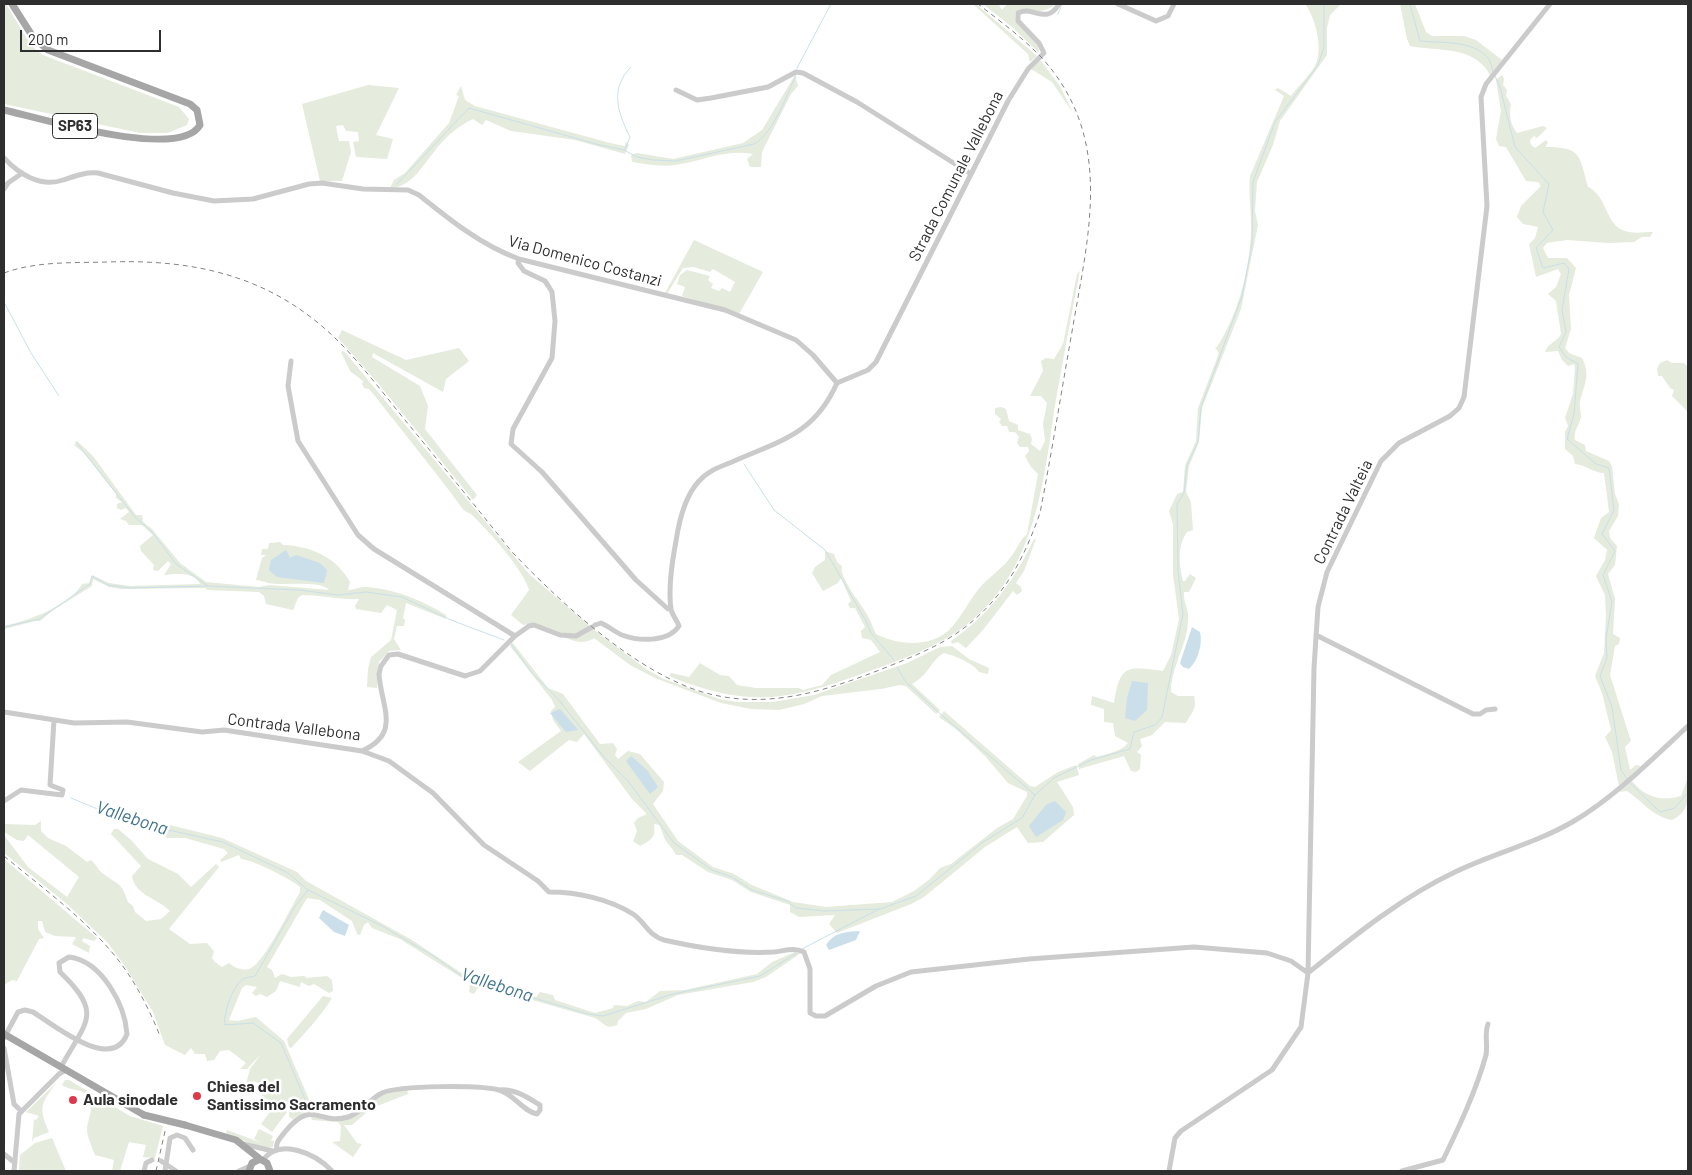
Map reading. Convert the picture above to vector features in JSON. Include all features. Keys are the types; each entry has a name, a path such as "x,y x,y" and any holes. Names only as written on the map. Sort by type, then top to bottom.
{"main road":[{"name":"SP63","path":"4,110 146,140 180,138 192,134 200,125 197,110 190,104 40,44 12,4"},
{"path":"4,1035 144,1115 185,1125 243,1144 265,1164"},
{"path":"231,1140 247,1152 250,1167 265,1164"}],"street":[{"name":"Strada Comunale Vallebona","path":"837,383 868,370 876,362 1020,78 1044,53 1039,43 1018,21 1018,14 1022,12 1047,15 1054,11 1059,4"},
{"path":"1118,4 1156,21 1168,16 1174,4"},
{"name":"Contrada Valteia","path":"1169,1171 1175,1138 1181,1131 1265,1075 1284,1055 1303,1020 1308,973 1318,607 1327,572 1381,461 1399,443 1450,416 1459,408 1464,397 1487,206 1481,97 1491,78 1550,4"},
{"path":"676,90 697,100 768,87 796,72 803,73 857,102 971,174"},
{"path":"4,158 21,174 8,183 4,189"},
{"name":"Via Domenico Costanzi","path":"21,174 55,182 88,172 98,173 173,194 214,201 253,199 309,184 322,183 363,189 408,190 419,195 478,240 519,259 725,310 800,343 814,355 837,383"},
{"path":"519,259 518,263 524,271 545,281 549,286 552,292 555,322 552,358 513,429 511,444 514,449 542,472 636,580 668,609 671,608"},
{"path":"291,361 288,386 298,442 358,535 380,554 515,636"},
{"name":"Contrada Vallebona","path":"4,712 74,723 127,722 202,732 224,730 362,750 380,740 386,732 387,722 379,674 381,666 389,655 398,654 465,676 480,671 515,636 534,625 560,634 576,636 601,623 634,638 664,636 676,630 679,626 671,608 672,570 677,534 687,502 698,483 711,471 768,448 800,430 814,419 827,404 837,383"},
{"path":"1316,635 1473,714 1480,714 1486,710 1495,709"},
{"path":"4,801 21,790 62,795 63,790 50,785 54,720"},
{"path":"362,750 389,762 433,793 484,845 538,881 550,892 574,892 624,909 635,915 647,930 662,940 754,952 801,951 810,969 810,1013 816,1016 824,1016 876,986 911,972 1029,959 1194,946 1267,953 1291,962 1308,973 1358,933 1441,879 1564,827 1636,774 1688,726"},
{"path":"4,1035 18,1012 25,1010 77,1038 100,1050 114,1049 125,1040 127,1034 126,1021 119,1003 94,969 85,962 69,958 59,962 60,972 80,992 88,1008 88,1018 77,1038 64,1069 20,1110 17,1117 14,1171"},
{"path":"1402,1171 1443,1160 1459,1127 1486,1053 1484,1034 1488,1024"},
{"path":"4,1048 14,1104 20,1110"},
{"path":"265,1164 275,1150 277,1142 297,1118 307,1115 348,1117 359,1111 374,1097 390,1090 410,1087 498,1090 518,1092 540,1105 540,1110 537,1114 531,1113 511,1096 498,1090"},
{"path":"165,1171 163,1163 172,1136 177,1135 185,1138 193,1150"},
{"path":"243,1144 275,1150 302,1152 323,1163 332,1171"},
{"path":"4,1154 15,1163"},
{"path":"144,1171 146,1163 152,1160"},
{"path":"163,1163 176,1171"},
{"path":"239,1171 250,1167"}],"shaded area":[{"path":"4,4 6,4 27,39 43,55 179,107 189,119 187,125 168,133 140,133 4,104"},
{"path":"973,4 976,4 1037,56 1030,62 1028,54"},
{"path":"983,4 999,5 1002,10 1007,4 1056,4 1043,10 1020,9 1015,13 1016,22 1038,45 1039,53 1012,27"},
{"path":"1305,4 1341,4 1330,15 1327,28 1327,55 1280,121 1273,145 1257,182 1255,211 1258,225 1241,309 1202,408 1199,442 1189,466 1186,492 1191,502 1193,530 1187,532 1184,537 1180,549 1180,562 1183,581 1190,574 1196,578 1189,592 1184,592 1188,615 1187,632 1173,674 1171,692 1178,696 1194,696 1194,708 1186,723 1165,722 1152,735 1140,739 1142,746 1137,752 1141,755 1140,769 1136,772 1131,771 1124,756 1079,769 1078,764 1094,755 1097,757 1114,752 1128,743 1115,736 1113,723 1104,722 1104,709 1091,705 1092,696 1114,703 1116,690 1123,674 1128,670 1134,669 1163,671 1171,655 1179,619 1173,575 1173,524 1169,511 1177,494 1183,492 1185,466 1196,441 1198,408 1219,353 1215,347 1217,347 1231,321 1245,278 1251,234 1250,176 1284,96 1275,90 1278,88 1291,96 1317,61 1319,47 1317,31 1309,9"},
{"path":"1400,4 1415,4 1426,32 1432,36 1464,36 1476,40 1502,60 1490,75 1483,65 1466,54 1410,46"},
{"path":"1040,60 1060,86 1073,113 1052,82 1031,69"},
{"path":"795,75 798,86 791,94 762,152 761,167 750,167 747,159 753,154 742,153 723,154 670,166 632,162 631,155 637,153 673,159 743,143 762,130"},
{"path":"1502,75 1504,79 1503,85 1507,90 1506,96 1511,104 1511,123 1517,133 1543,126 1547,128 1537,138 1534,136 1530,140 1531,145 1535,148 1546,140 1548,143 1545,147 1557,147 1572,151 1580,160 1588,187 1599,196 1613,223 1618,228 1635,233 1653,232 1650,237 1642,237 1634,242 1608,243 1567,240 1547,243 1543,248 1548,258 1567,258 1576,268 1569,295 1571,329 1565,348 1569,353 1582,358 1585,364 1586,375 1580,401 1581,417 1575,431 1575,440 1585,445 1586,451 1609,461 1612,466 1615,494 1619,504 1618,516 1609,531 1610,538 1617,546 1615,565 1608,574 1615,599 1613,634 1620,638 1619,644 1615,646 1610,675 1631,741 1625,747 1630,770 1636,765 1641,766 1619,786 1612,752 1605,737 1611,730 1602,693 1595,676 1604,653 1606,616 1605,595 1596,576 1605,560 1607,550 1594,538 1601,518 1609,512 1604,473 1575,464 1573,456 1565,449 1565,432 1568,426 1565,418 1573,394 1575,367 1574,364 1568,366 1562,360 1558,351 1545,352 1561,334 1556,301 1548,294 1556,287 1561,274 1558,269 1536,277 1529,244 1535,238 1538,227 1523,224 1517,217 1521,206 1541,186 1538,182 1526,181 1506,147 1499,146 1496,139 1501,111 1496,80"},
{"path":"368,85 399,88 376,135 393,139 387,159 356,157 353,142 359,141 358,132 346,131 343,125 336,126 339,141 349,141 351,152 342,181 320,181 302,104"},
{"path":"461,86 465,100 475,106 610,143 625,146 626,142 629,145 625,154 575,140 511,131 486,120 482,125 473,119 447,137 410,180 398,187 390,188 394,180 405,173 449,123 459,96 456,95"},
{"path":"694,240 763,272 739,314 682,296 685,287 677,284 680,275 687,270 710,276 708,280 713,284 711,288 719,291 722,288 730,292 735,282 713,269 710,272 694,267 683,268 667,294 665,293"},
{"path":"1080,271 1055,405 1046,466 1032,526 1021,554 1007,580 988,604 965,626 940,642 900,660 808,691 764,697 743,696 720,693 669,676 671,673 689,677 700,663 720,675 729,676 737,685 756,688 799,688 803,690 822,685 831,675 880,652 871,640 862,638 861,631 865,627 855,608 850,608 848,604 851,601 841,578 838,583 823,591 812,573 815,567 825,560 825,551 834,554 837,562 842,566 847,584 868,616 876,634 893,641 912,643 931,640 948,631 982,585 1007,562 1027,534 1038,474 1031,467 1025,456 1029,451 1028,447 1020,447 1017,443 1019,437 1015,432 1009,432 1007,426 1002,426 999,422 1001,419 995,414 995,408 1001,407 1006,409 1009,421 1018,425 1018,430 1030,434 1031,444 1040,451 1045,441 1043,424 1047,403 1041,396 1030,396 1043,371 1041,361 1046,358 1054,359 1063,344 1077,274"},
{"path":"342,330 406,360 459,348 469,361 446,379 443,392 373,353 372,357 420,386 428,406 425,429 477,495 473,500 377,382 338,338"},
{"path":"344,351 529,574 598,633 646,669 664,679 719,699 737,702 773,702 814,695 907,663 940,647 952,646 969,659 989,668 988,674 979,672 968,662 953,656 944,653 940,656 912,684 940,710 936,714 906,686 900,685 822,696 804,704 779,710 751,709 721,703 655,678 630,665 594,638 586,642 577,641 532,624 523,625 511,615 529,590 520,572 486,529 463,509 375,396 369,389 364,388 363,381 350,371 341,352"},
{"path":"1667,360 1672,363 1684,363 1688,367 1688,412 1672,396 1674,390 1670,388 1662,376 1658,376 1657,369 1660,363"},
{"path":"77,441 93,456 136,515 142,515 143,522 152,529 180,563 206,582 259,587 269,585 329,590 318,585 275,584 256,580 262,558 266,555 261,555 262,549 268,549 269,543 280,542 283,545 303,548 322,554 344,573 350,582 348,590 364,587 396,592 437,610 446,615 446,619 406,603 403,618 405,620 404,626 397,626 394,639 401,650 389,651 379,662 377,688 367,687 371,657 391,640 397,610 387,605 381,613 356,609 355,606 359,599 302,595 298,598 293,610 266,604 264,596 259,592 207,590 205,588 121,589 109,587 93,579 92,586 52,611 40,621 4,629 4,626 36,616 58,606 76,592 82,584 89,583 92,575 109,583 130,586 200,584 194,577 189,575 164,575 171,564 168,561 158,571 153,570 154,565 141,551 140,546 153,535 142,525 129,525 126,521 120,519 129,512 126,508 121,510 117,508 117,504 122,502 116,498 116,494 84,453 74,445"},
{"path":"1034,539 1036,539 1024,571 1016,583 1021,587 1022,591 1017,595 1013,591 983,630 966,648 958,642 952,644 951,641 977,620 1000,596 1027,554"},
{"path":"512,642 548,688 563,694 600,744 613,743 617,749 615,755 618,759 628,751 640,754 664,782 663,791 653,804 678,841 713,867 734,874 752,885 793,902 826,907 892,902 914,891 930,879 940,868 951,864 997,828 1013,819 1027,796 1027,792 1008,783 985,756 957,730 939,717 944,711 1030,786 1035,787 1058,772 1076,765 1079,775 1057,782 1073,807 1074,815 1043,842 1028,843 1017,827 985,847 924,897 837,933 829,924 835,915 799,917 790,912 790,905 751,892 732,880 708,872 682,855 676,855 665,839 659,825 654,824 654,835 648,842 640,846 633,841 637,831 634,823 638,818 647,814 632,799 584,734 577,742 569,740 530,771 518,762 561,731 553,720 551,711 555,707 552,700 510,646"},
{"path":"1688,777 1687,802 1683,812 1672,820 1659,816 1627,791 1619,792 1632,781 1642,791 1654,797 1674,798 1681,796"},
{"path":"41,821 41,831 48,838 66,846 87,862 91,860 103,874 120,886 135,912 146,921 161,919 170,911 137,888 132,876 141,866 111,834 114,829 118,829 131,840 148,859 178,874 191,887 216,864 219,867 169,929 190,944 207,943 214,951 212,958 222,967 229,963 245,970 257,963 277,934 300,892 300,887 271,870 241,859 239,855 221,862 220,860 228,853 224,849 185,838 167,838 160,833 166,824 222,838 297,872 306,881 412,940 463,974 536,997 540,992 553,995 555,1000 595,1013 613,1008 614,1005 627,1006 638,1001 646,1002 660,991 685,990 757,974 772,962 795,952 801,953 766,977 753,982 678,995 646,1009 626,1013 618,1021 617,1025 610,1027 595,1018 480,985 474,994 469,992 470,983 400,939 372,928 368,922 364,925 360,935 357,934 352,921 320,900 307,898 267,967 272,970 275,978 282,974 291,977 304,976 307,978 327,976 332,980 333,991 329,993 314,984 309,986 301,982 300,987 280,981 276,991 267,997 260,994 256,996 252,993 257,987 246,985 242,988 229,1020 237,1021 256,1017 284,1041 311,1104 312,1112 302,1114 293,1119 289,1117 289,1104 284,1106 277,1102 269,1102 258,1091 260,1089 258,1083 254,1081 246,1084 250,1069 261,1054 247,1069 240,1069 246,1063 229,1050 220,1051 214,1060 207,1061 205,1054 195,1054 191,1048 185,1055 165,1045 153,1012 108,943 67,904 4,853 4,835 28,867 67,897 79,877 28,835 24,841 17,840 4,832 4,824 35,825"},
{"path":"4,859 97,938 94,941 83,938 82,941 90,946 89,953 72,944 76,937 55,936 45,932 42,921 38,921 38,929 44,938 39,939 17,981 12,980 4,985"},
{"path":"323,996 332,998 307,1030 291,1048 289,1047 287,1039"},
{"path":"65,1080 69,1080 130,1116 163,1126 155,1158 143,1157 146,1145 129,1142 120,1171 112,1171 114,1160 95,1155 89,1139 87,1129 91,1107 90,1099 81,1091 62,1085"},
{"path":"56,1083 44,1101 42,1111 49,1132 34,1138 32,1142 34,1119 36,1120 39,1116 26,1112"},
{"path":"407,1089 408,1094 372,1108 352,1125 344,1125 357,1143 362,1144 353,1157 332,1142 340,1141 341,1126 338,1122 312,1120 311,1117 348,1119 381,1095"},
{"path":"277,1103 287,1112 272,1132 261,1124"},
{"path":"259,1129 273,1136 271,1141 274,1141 273,1147 256,1145 226,1133 227,1130 262,1143 254,1139"},
{"path":"52,1138 66,1171 19,1171 20,1155 35,1143"}],"water":[{"path":"286,550 290,558 296,555 320,563 327,570 324,583 277,577 269,570 271,560"},
{"path":"1192,627 1200,632 1201,642 1197,657 1189,669 1183,667 1180,663"},
{"path":"1132,681 1148,683 1147,710 1135,721 1125,718 1127,698"},
{"path":"560,709 578,730 566,732 550,713"},
{"path":"631,756 647,770 658,787 650,794 626,761"},
{"path":"1055,801 1066,812 1063,820 1036,837 1029,826 1046,805"},
{"path":"323,910 349,925 345,936 334,932 319,918"},
{"path":"860,931 856,940 829,950 826,945 837,935 845,932"}],"waterway":[{"path":"797,68 831,4"},
{"path":"1058,14 1062,4"},
{"path":"511,644 532,673 558,699 604,757 628,781 674,843 712,870 732,877 752,890 787,901 796,908 824,911 880,909 916,896 983,842 1022,818 1035,795 1054,778 1091,760 1130,749 1134,732 1155,725 1162,717 1183,614 1178,571 1177,504 1184,493 1187,465 1198,442 1201,407 1242,296 1252,244 1253,182 1275,122 1318,65 1324,47 1324,4"},
{"path":"1410,4 1420,41 1465,45 1474,48 1488,58 1493,72"},
{"path":"625,149 630,137 619,110 618,92 624,75 631,67"},
{"path":"397,184 469,108 596,144 624,150 637,157 653,160 676,161 754,144 761,139 773,123 796,75"},
{"path":"1495,76 1500,87 1515,147 1549,184 1543,212 1553,230 1536,248 1543,268 1564,263 1569,269 1562,310 1566,332 1559,347 1566,357 1578,364 1574,414 1567,439 1596,464 1609,468 1614,510 1602,534 1615,551 1603,575 1612,602 1606,638 1607,658 1600,676 1612,707 1621,770 1627,779"},
{"path":"4,302 31,353 59,396"},
{"path":"76,442 135,517 152,532 176,564 208,586 299,590 338,595 366,592 402,597 451,620 504,640"},
{"path":"744,464 774,510 825,550 871,633 894,660"},
{"path":"4,627 39,619 90,584 92,576 108,585 130,588 208,586"},
{"path":"897,667 905,681 937,711 1035,795"},
{"path":"1629,782 1660,812 1675,808 1688,792"},
{"name":"Vallebona","path":"71,798 100,810 116,812 159,828 223,842 288,873 308,890 382,926 435,957 463,977 588,1014 603,1016 673,994 760,976 797,953"},
{"path":"308,890 296,905 255,976 243,979 232,993 227,1007 225,1025 253,1023 281,1043 310,1111"},
{"name":"Vallebona","path":"802,949 879,909"}],"railway":[{"path":"4,273 29,266 55,263 140,262 171,264 201,268 230,276 284,299 309,316 334,337 353,357 512,552 574,612 621,649 671,680 696,690 721,696 769,699 816,691 863,676 911,657 934,647 956,634 976,618 1007,583 1029,542 1040,513 1085,256 1090,187 1088,153 1079,120 1065,89 1035,51 978,4"},
{"path":"4,856 72,912 110,950 139,991 160,1036"},
{"path":"156,1171 166,1127"}],"place":[{"name":"Chiesa del Santissimo Sacramento","path":"197,1096"},
{"name":"Aula sinodale","path":"73,1100"}]}
